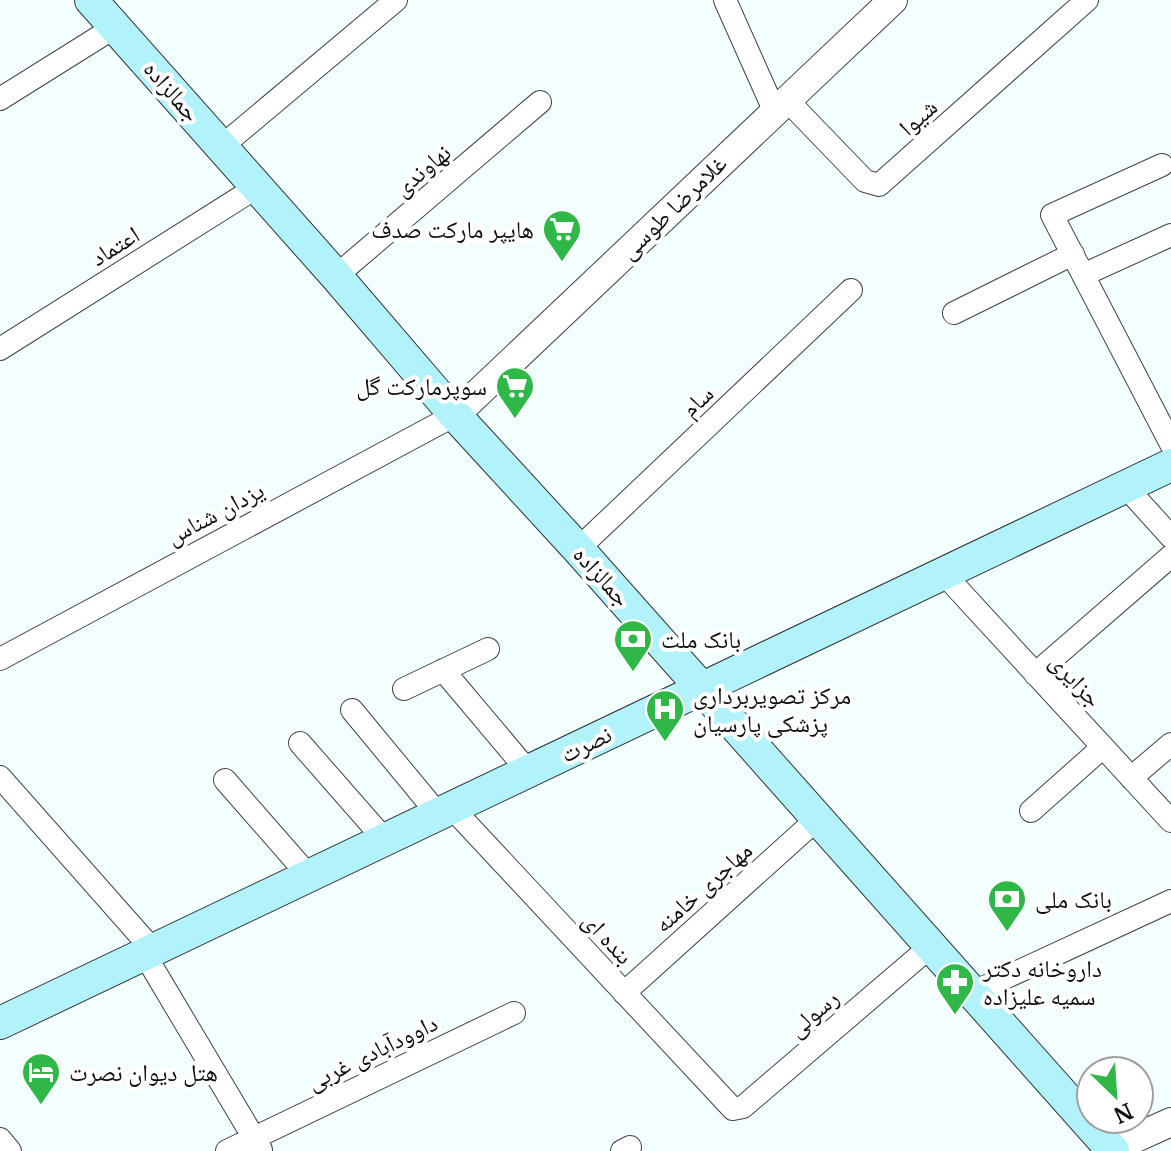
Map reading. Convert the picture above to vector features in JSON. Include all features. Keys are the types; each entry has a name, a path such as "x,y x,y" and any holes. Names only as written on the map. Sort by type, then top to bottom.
{"main road":[{"name":"جمالزاده","path":"91,0 455,415 702,688 1110,1150"},
{"name":"نصرت","path":"0,1023 1171,465"}],"street":[{"path":"725,0 780,104"},
{"name":"غلامرضا طوسی","path":"455,415 893,0"},
{"name":"شیوا","path":"780,104 865,181 879,185 1087,0"},
{"path":"221,147 385,3"},
{"path":"0,99 115,27"},
{"name":"نهاوندی","path":"336,276 540,102"},
{"path":"1162,165 1052,215 1171,444"},
{"name":"اعتماد","path":"0,349 257,187"},
{"path":"1083,275 1171,235"},
{"path":"954,313 1073,254"},
{"name":"سام","path":"578,549 851,290"},
{"name":"یزدان شناس","path":"0,659 455,415"},
{"path":"1125,486 1171,537"},
{"path":"1035,674 1171,556"},
{"name":"جزایری","path":"943,573 1171,821"},
{"path":"404,689 488,649"},
{"path":"443,670 528,771"},
{"name":"بنده ای","path":"352,710 727,1104"},
{"path":"300,743 385,840"},
{"path":"1131,778 1171,744"},
{"path":"1031,811 1103,747"},
{"path":"0,777 149,952 257,1145"},
{"path":"225,780 309,876"},
{"name":"مهاجری خامنه","path":"624,993 817,819"},
{"path":"972,993 1171,901"},
{"name":"رسولی","path":"727,1104 736,1110 743,1107 931,946"},
{"name":"داوودآبادی غربی","path":"227,1151 257,1145 514,1013"},
{"path":"1110,1150 1171,1122"},
{"path":"0,1139 10,1151"}],"place":[{"name":"هايپر ماركت صدف","path":"562,263"},
{"name":"سوپرمارکت گل","path":"515,420"},
{"name":"بانک ملت","path":"633,673"},
{"name":"مرکز تصویربرداری پزشکی پارسیان","path":"665,743"},
{"name":"بانک ملی","path":"1007,933"},
{"name":"داروخانه دکتر سمیه علیزاده","path":"955,1016"},
{"name":"هتل دیوان نصرت","path":"41,1106"}]}
